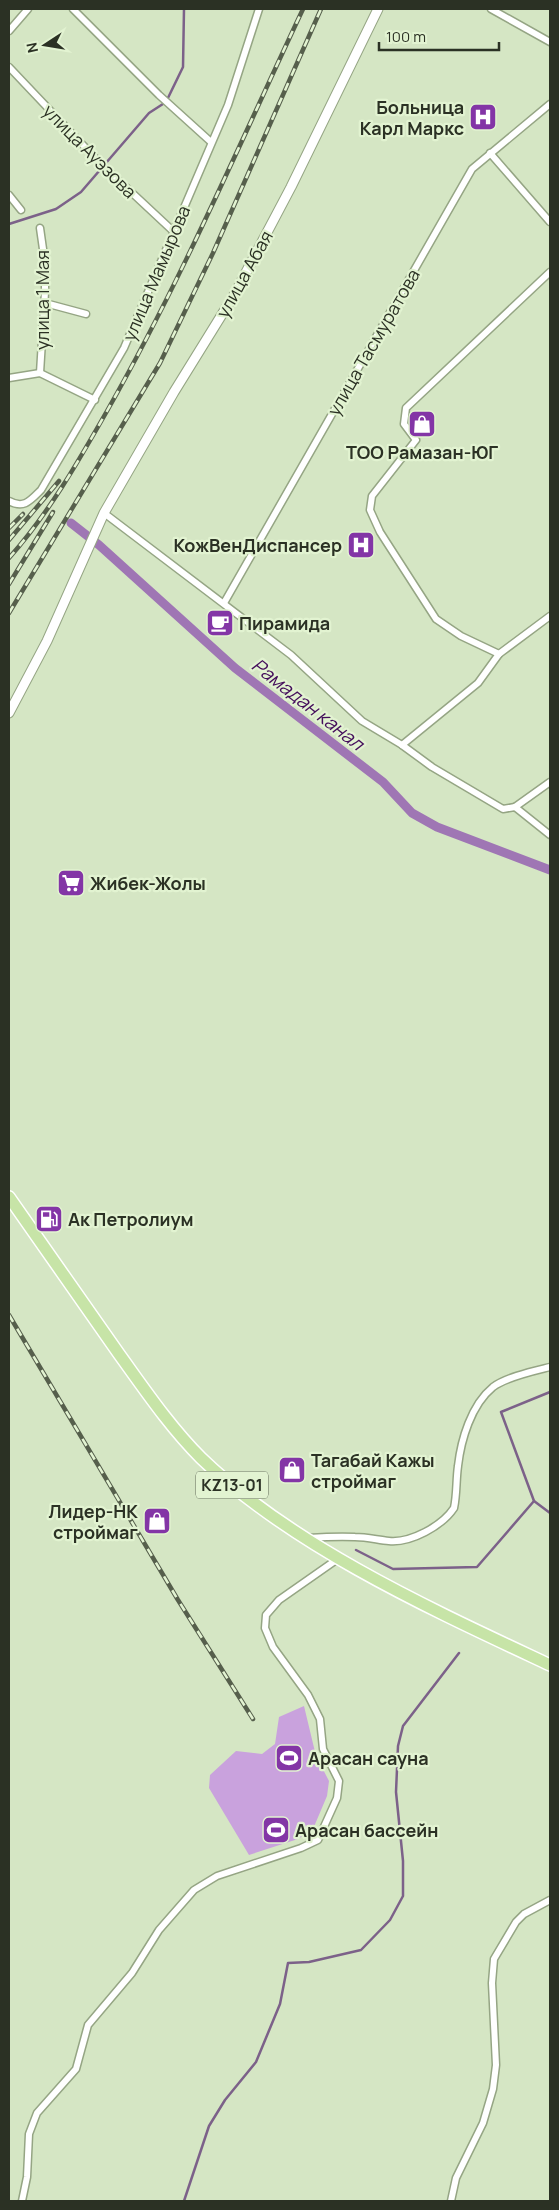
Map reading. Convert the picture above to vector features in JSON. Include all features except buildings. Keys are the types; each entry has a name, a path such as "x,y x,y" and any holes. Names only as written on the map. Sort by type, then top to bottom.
{"highway":[{"name":"KZ13-01","path":"9,1197 83,1304 172,1426 230,1484 284,1524 339,1558 485,1634 550,1665"}],"main road":[{"name":"улица Абая","path":"9,713 47,640 104,513 174,392 234,296 291,187 378,9"}],"street":[{"path":"9,31 28,9"},
{"path":"73,9 159,95 211,142"},
{"name":"улица Мамырова","path":"9,501 16,505 26,504 41,490 124,348 228,105 259,9"},
{"path":"491,9 550,42"},
{"name":"улица Ауэзова","path":"9,67 109,172 174,232"},
{"name":"улица Тасмуратова","path":"224,603 472,169 550,104"},
{"path":"490,154 550,222"},
{"path":"9,195 21,210"},
{"name":"улица 1 Мая","path":"40,228 44,262 45,303 40,373"},
{"path":"500,654 461,636 436,619 380,532 370,510 372,496 416,440 404,424 406,408 550,272"},
{"path":"45,303 86,314"},
{"name":"улица 1 Мая","path":"9,378 40,373 95,400"},
{"path":"104,513 291,655 362,721 402,745 432,768 503,809 515,807 550,782"},
{"path":"402,745 478,683 500,654 550,616"},
{"path":"515,807 550,835"},
{"path":"307,1538 352,1537 390,1541 405,1540 437,1524 448,1516 454,1508 462,1443 476,1406 494,1386 550,1367"},
{"path":"22,2201 27,2177 29,2134 37,2113 76,2069 88,2025 132,1973 159,1930 194,1890 217,1876 301,1848 318,1840 337,1798 339,1781 323,1749 320,1719 308,1695 273,1647 265,1628 266,1615 279,1600 339,1558"},
{"path":"451,2201 456,2178 483,2123 493,2089 496,2065 492,1983 494,1959 520,1918 550,1900"}],"shaded area":[{"name":"Арасан сауна","path":"304,1706 316,1756 329,1781 327,1796 313,1829 298,1839 249,1855 209,1788 210,1775 236,1751 262,1754 275,1744 279,1717"}],"waterway":[{"path":"9,224 56,209 81,192 149,113 166,102 183,67 184,9"},
{"name":"Рамадан канал","path":"71,523 99,545 235,668 383,782 412,813 437,827 550,870"},
{"path":"550,1392 501,1412 534,1501 550,1513"},
{"path":"356,1550 393,1569 477,1567 534,1501"},
{"path":"184,2201 209,2126 225,2100 256,2062 280,2004 288,1963 309,1962 361,1950 390,1920 403,1896 403,1861 396,1792 398,1746 403,1726 459,1653"}],"railway":[{"path":"9,558 24,541 62,487 134,362 209,212 303,9"},
{"path":"9,613 160,363 213,253 321,9"},
{"path":"9,540 59,481"},
{"path":"9,584 53,512"},
{"path":"9,528 23,514"},
{"path":"9,1315 178,1600 253,1719"}],"place":[{"name":"Больница Карл Маркс","path":"483,117"},
{"name":"ТОО Рамазан-ЮГ","path":"422,424"},
{"name":"КожВенДиспансер","path":"361,545"},
{"name":"Пирамида","path":"220,623"},
{"name":"Жибек-Жолы","path":"71,883"},
{"name":"Ак Петролиум","path":"49,1219"},
{"name":"Тагабай Кажы строймаг","path":"292,1470"},
{"name":"Лидер-НК строймаг","path":"157,1521"},
{"name":"Арасан сауна","path":"289,1758"},
{"name":"Арасан бассейн","path":"276,1830"}]}
